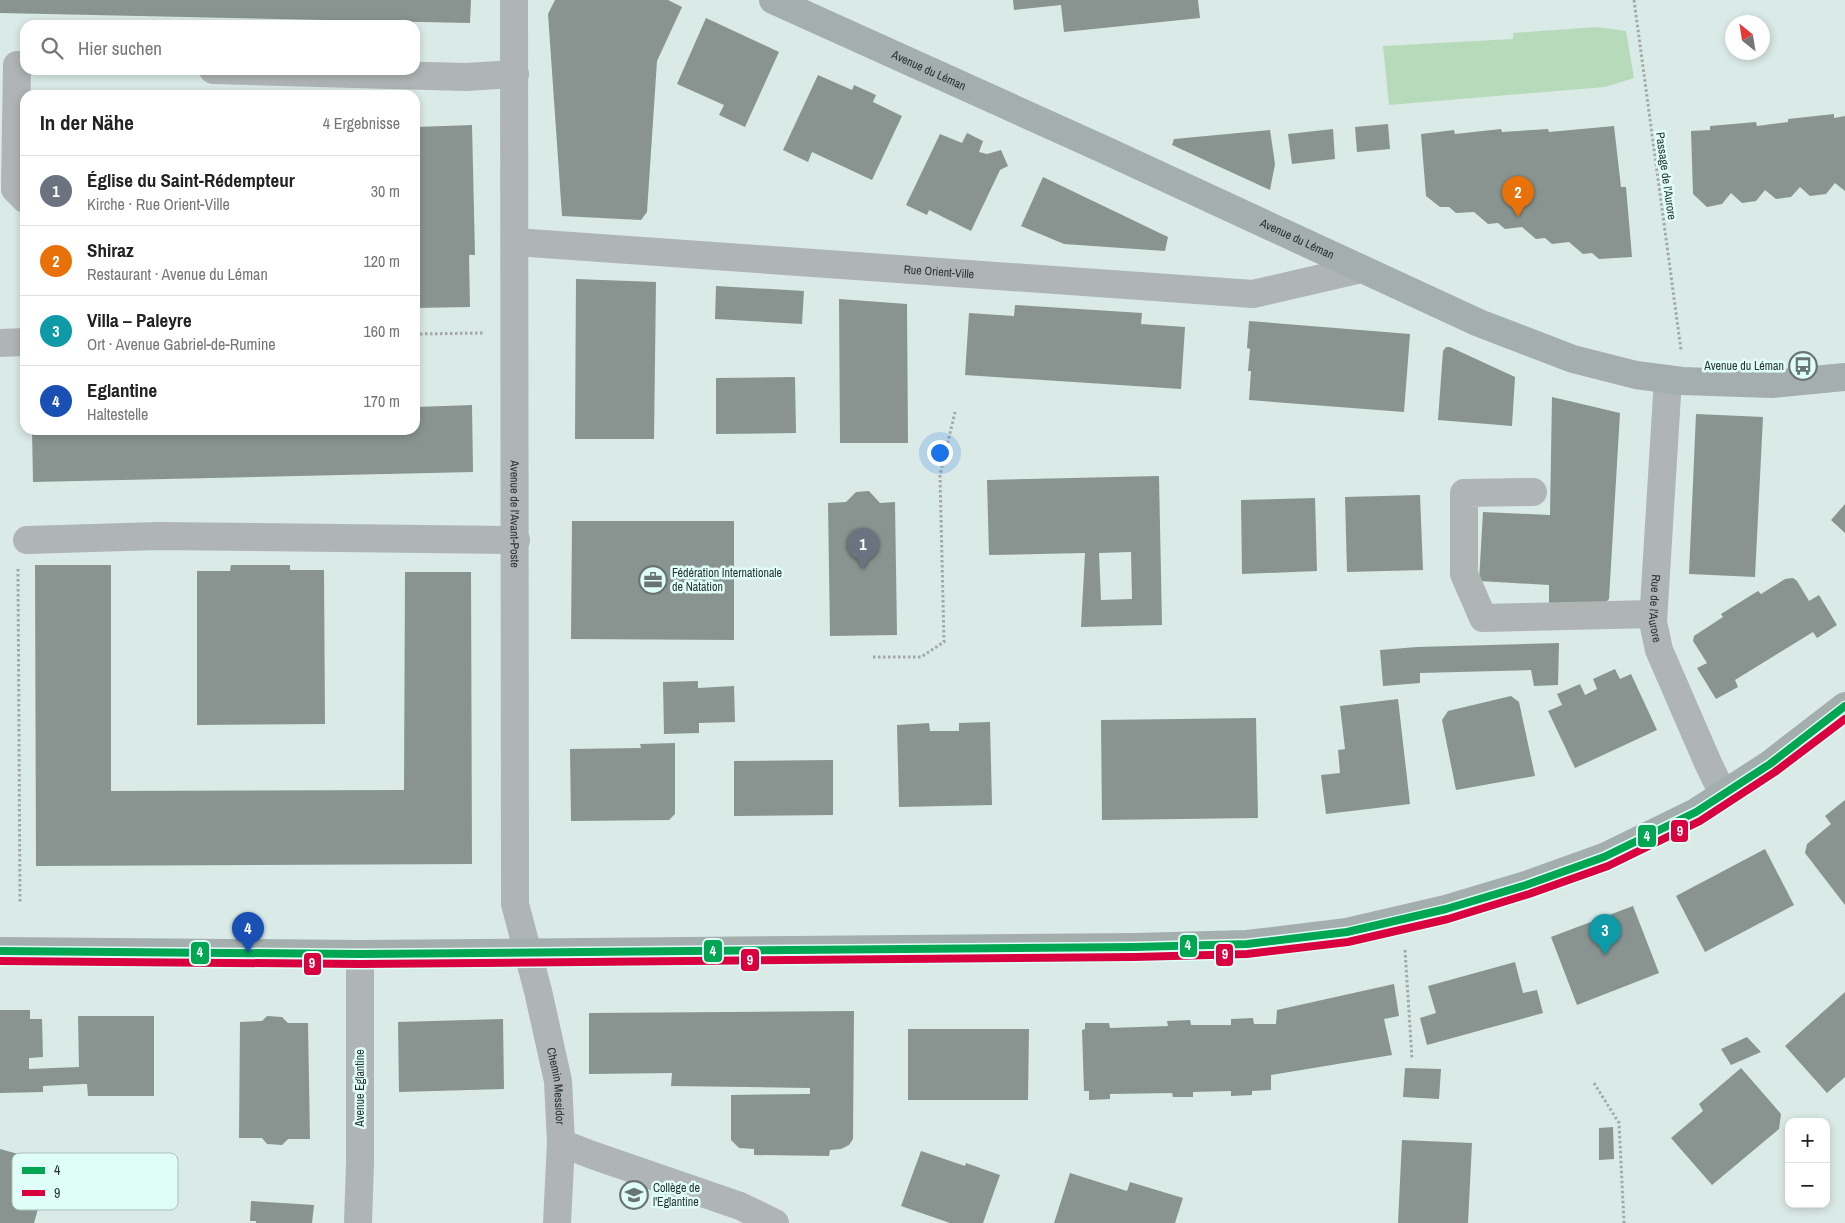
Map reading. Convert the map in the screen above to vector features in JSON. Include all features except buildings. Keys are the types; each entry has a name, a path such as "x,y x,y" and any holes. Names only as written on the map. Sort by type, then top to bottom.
{"main road":[{"name":"Avenue du Léman","path":"773,0 1105,150 1479,323 1573,359 1636,375 1668,379 1772,384 1845,377"},
{"path":"0,951 360,954 1126,947 1238,944 1347,932 1446,909 1526,885 1604,857 1696,812 1770,764 1845,706"}],"street":[{"name":"Avenue de l'Avant-Poste","path":"514,0 515,904 529,951"},
{"path":"14,65 15,188 20,194"},
{"path":"265,75 359,84 515,74"},
{"name":"Rue Orient-Ville","path":"515,242 1253,294 1362,269"},
{"path":"0,343 20,342"},
{"name":"Rue de l'Aurore","path":"1668,379 1653,622 1659,650 1723,794"},
{"path":"1533,492 1464,493 1464,574 1482,618 1653,614"},
{"path":"27,540 158,536 362,540 516,540"},
{"name":"Chemin Messidor","path":"529,951 558,1081 561,1143 557,1223"},
{"name":"Avenue Eglantine","path":"358,1223 360,1163 360,954"},
{"path":"561,1143 740,1206 775,1223"}],"path":[{"name":"Passage de l'Aurore","path":"1634,0 1682,355"},
{"path":"420,334 487,333"},
{"path":"873,656 921,657 944,642 940,475 955,412"},
{"path":"20,904 18,559 27,540"},
{"path":"1403,919 1412,1059"},
{"path":"1594,1083 1619,1123 1624,1223"}],"green space":[{"path":"1597,27 1626,31 1634,78 1605,87 1389,105 1383,46 1513,39 1513,33"}],"transit line":[{"name":"4","path":"0,951 360,954 1135,947 1247,944 1347,932 1446,909 1526,885 1604,857 1696,812 1770,764 1845,706"},
{"name":"9","path":"0,961 360,964 1135,957 1247,954 1348,942 1448,919 1529,894 1608,866 1700,821 1775,772 1845,719"}],"place":[{"name":"Shiraz","path":"1518,217"},
{"name":"Avenue du Léman","path":"1803,366"},
{"name":"Église du Saint-Rédempteur","path":"863,569"},
{"name":"Fédération Internationale de Natation","path":"653,580"},
{"name":"Eglantine","path":"248,953"},
{"name":"Villa – Paleyre","path":"1605,955"},
{"name":"Collège de l'Eglantine","path":"634,1195"}]}
